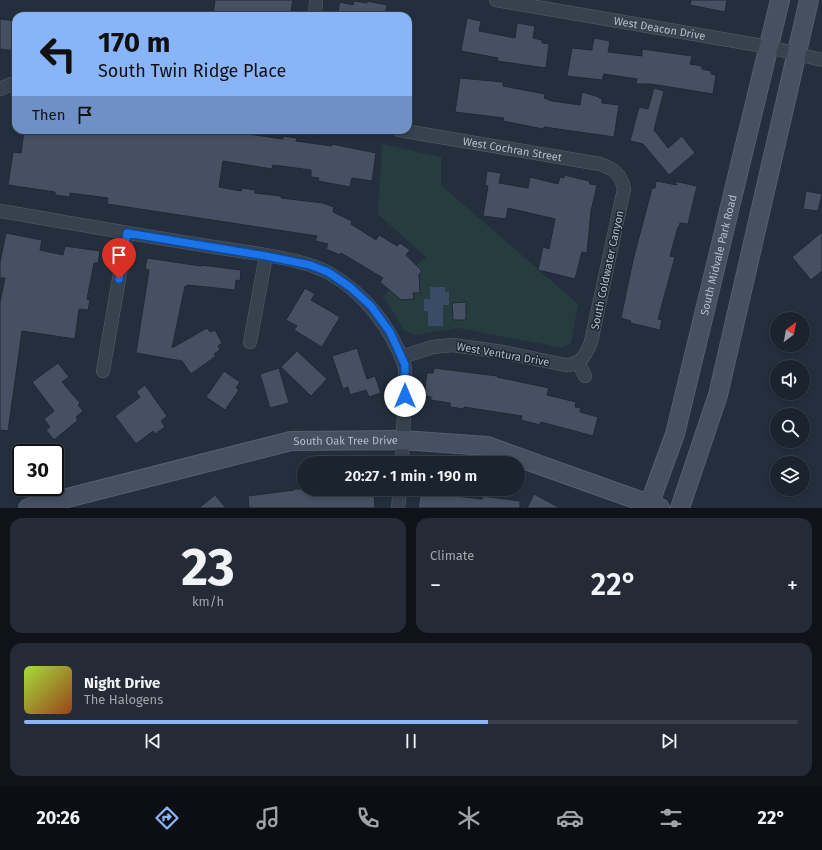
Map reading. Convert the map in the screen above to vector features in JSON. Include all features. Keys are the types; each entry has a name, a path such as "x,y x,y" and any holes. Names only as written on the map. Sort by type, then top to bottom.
{"main road":[{"name":"South Midvale Park Road","path":"653,507 675,434 780,0"},
{"path":"680,508 718,395 809,0"},
{"name":"South Oak Tree Drive","path":"28,508 291,440 402,440 487,446 653,507"}],"street":[{"path":"315,12 316,0"},
{"name":"West Deacon Drive","path":"496,0 769,47 822,60"},
{"path":"0,89 12,84"},
{"name":"West Cochran Street","path":"412,132 600,164 626,175"},
{"name":"South Coldwater Canyon","path":"580,361 591,342 621,205 626,175"},
{"path":"0,211 266,256 310,265 328,272 350,287 371,306 390,332 405,365 405,418 402,440 402,456"},
{"path":"103,371 127,233"},
{"path":"250,342 266,256"},
{"name":"West Ventura Drive","path":"401,357 432,347 453,345 503,352 565,365 580,361"},
{"path":"580,361 585,376"},
{"path":"398,508 399,496"}],"green space":[{"path":"382,144 441,157 441,185 578,304 571,343 563,348 458,328 415,335 404,330 383,296 426,257 378,214"}],"water":[{"path":"430,287 445,287 445,292 449,292 449,305 443,305 443,326 428,326 428,311 424,311 424,299 430,299"}],"building":[{"path":"215,0 293,0 291,12 213,12"},
{"path":"691,0 727,0 725,12 690,5"},
{"path":"354,1 367,3 367,1 387,5 386,12 338,12 340,2 353,5"},
{"path":"467,18 481,21 479,31 515,38 517,23 535,26 533,38 542,40 542,43 549,44 546,68 497,61 498,58 461,51"},
{"path":"0,19 12,20 12,50 0,49"},
{"path":"594,38 610,41 608,52 642,56 642,49 692,56 690,64 702,66 702,69 711,71 711,74 716,75 713,94 651,84 636,84 637,79 604,74 602,80 567,76 572,48 592,50"},
{"path":"460,78 503,82 503,86 545,94 544,98 552,101 580,105 582,92 599,97 602,99 602,103 619,105 614,137 544,127 543,129 503,121 504,118 455,112"},
{"path":"654,88 664,91 654,130 668,148 682,136 695,153 669,175 643,144 630,141 639,107 648,109"},
{"path":"23,134 248,134 283,139 283,136 297,138 296,141 332,146 332,144 376,153 372,181 352,178 350,187 318,181 319,178 311,177 311,170 273,165 272,169 223,161 219,187 241,191 242,188 255,190 255,193 323,203 334,207 333,212 352,221 351,224 376,240 379,235 397,246 400,243 410,250 406,255 422,271 419,274 420,293 413,293 414,299 401,300 380,282 383,278 341,253 340,255 326,249 328,244 315,241 317,236 107,204 108,198 70,193 70,197 55,195 55,192 8,185 13,152 21,153"},
{"path":"487,171 501,173 499,183 528,188 530,177 558,184 560,177 564,178 564,175 589,181 590,184 597,185 591,211 587,253 582,252 575,279 538,270 543,247 549,249 555,219 508,208 506,219 483,216 488,186 485,185"},
{"path":"656,181 677,185 674,181 697,186 688,224 680,223 670,256 675,257 658,319 662,320 660,330 630,323 631,321 621,318 633,260 652,188 655,188"},
{"path":"806,191 822,194 818,211 803,209"},
{"path":"822,232 822,271 811,280 792,257"},
{"path":"6,233 42,240 40,250 63,255 65,246 100,251 98,263 94,263 87,299 90,300 88,310 79,309 75,339 22,331 8,431 0,430 0,302 5,278 0,278 0,262"},
{"path":"147,258 241,270 240,281 236,280 235,290 185,286 172,348 207,328 210,332 215,330 222,343 218,346 220,350 214,354 216,356 191,374 182,361 136,353 149,270 145,269"},
{"path":"305,288 315,294 311,300 340,317 322,347 294,330 297,326 286,320"},
{"path":"466,302 466,320 453,320 452,303"},
{"path":"357,348 367,379 375,376 381,393 369,397 366,390 350,395 348,387 343,389 332,356"},
{"path":"297,351 327,379 311,396 281,367"},
{"path":"58,363 69,377 62,382 80,403 78,405 83,411 76,417 78,420 54,440 46,430 50,427 44,419 54,411 32,382"},
{"path":"279,368 289,403 270,408 260,374"},
{"path":"434,368 497,376 549,388 547,395 576,402 575,407 581,408 580,412 598,417 593,436 541,422 540,425 521,420 522,416 464,407 464,409 450,407 450,403 431,400 431,397 424,396 427,373 433,373"},
{"path":"224,371 240,382 236,388 239,390 225,410 206,397"},
{"path":"145,385 167,416 161,421 165,427 155,434 153,431 136,444 115,416 140,397 136,392"},
{"path":"293,489 297,489 297,496 374,496 375,508 249,508 248,496 294,490"},
{"path":"534,494 560,508 527,508"},
{"path":"215,495 226,508 199,508"},
{"path":"420,496 456,496 482,499 483,496 520,501 520,508 418,508"}],"route":[{"path":"119,279 127,233 266,256 310,265 328,272 350,287 371,306 390,332 405,365 405,396"}]}
